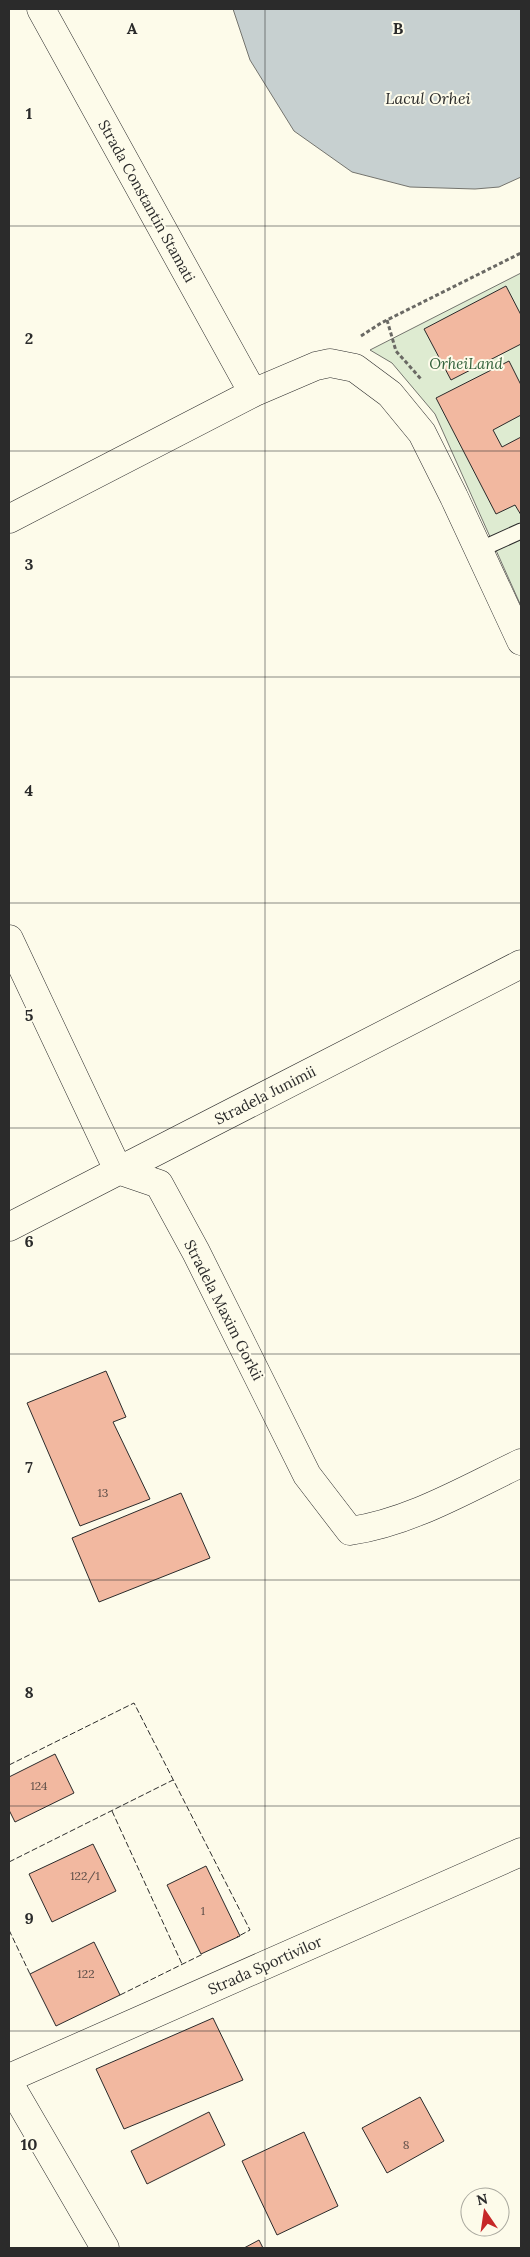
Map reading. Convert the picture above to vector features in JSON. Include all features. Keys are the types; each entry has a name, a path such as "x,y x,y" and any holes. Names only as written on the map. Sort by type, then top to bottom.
{"street":[{"name":"Strada Constantin Stamati","path":"41,9 253,393"},
{"path":"9,519 253,393 316,366 330,363 355,368 390,394 422,433 521,641"},
{"path":"9,939 118,1170"},
{"name":"Stradela Junimii","path":"9,1227 521,964"},
{"name":"Stradela Maxim Gorkii","path":"118,1170 159,1184 196,1252 307,1475 350,1531 373,1528 403,1518 521,1463"},
{"name":"Strada Sportivilor","path":"9,2078 521,1852"},
{"path":"9,2083 105,2248"}],"lane":[{"path":"479,550 521,531"}],"path":[{"path":"356,339 381,324 521,253"}],"green space":[{"name":"OrheiLand","path":"521,273 521,606 435,414 392,363 370,350"}],"water":[{"name":"Lacul Orhei","path":"233,9 521,9 521,177 499,187 475,189 410,187 352,172 294,131 250,60"}],"building":[{"path":"506,286 521,315 521,344 451,380 424,329"},
{"path":"509,361 521,385 521,415 493,430 502,447 521,437 521,515 515,505 496,514 436,398"},
{"path":"106,1371 126,1417 113,1422 150,1499 80,1526 27,1403"},
{"path":"181,1493 210,1558 99,1602 72,1538"},
{"path":"55,1754 74,1793 15,1822 9,1810 9,1777"},
{"path":"93,1844 116,1891 52,1922 29,1874"},
{"path":"206,1866 240,1936 201,1954 167,1885"},
{"path":"94,1942 120,1995 56,2026 30,1974"},
{"path":"213,2018 243,2080 124,2129 96,2069"},
{"path":"420,2097 444,2141 387,2173 362,2128"},
{"path":"209,2112 225,2145 147,2184 131,2151"},
{"path":"304,2132 338,2206 277,2235 242,2161"},
{"path":"259,2240 263,2248 244,2248"}],"fence":[{"path":"9,1765 134,1703 250,1930 237,1937"},
{"path":"9,1862 173,1780"},
{"path":"112,1811 182,1964"},
{"path":"9,1930 30,1974"},
{"path":"120,1995 203,1954"}]}
